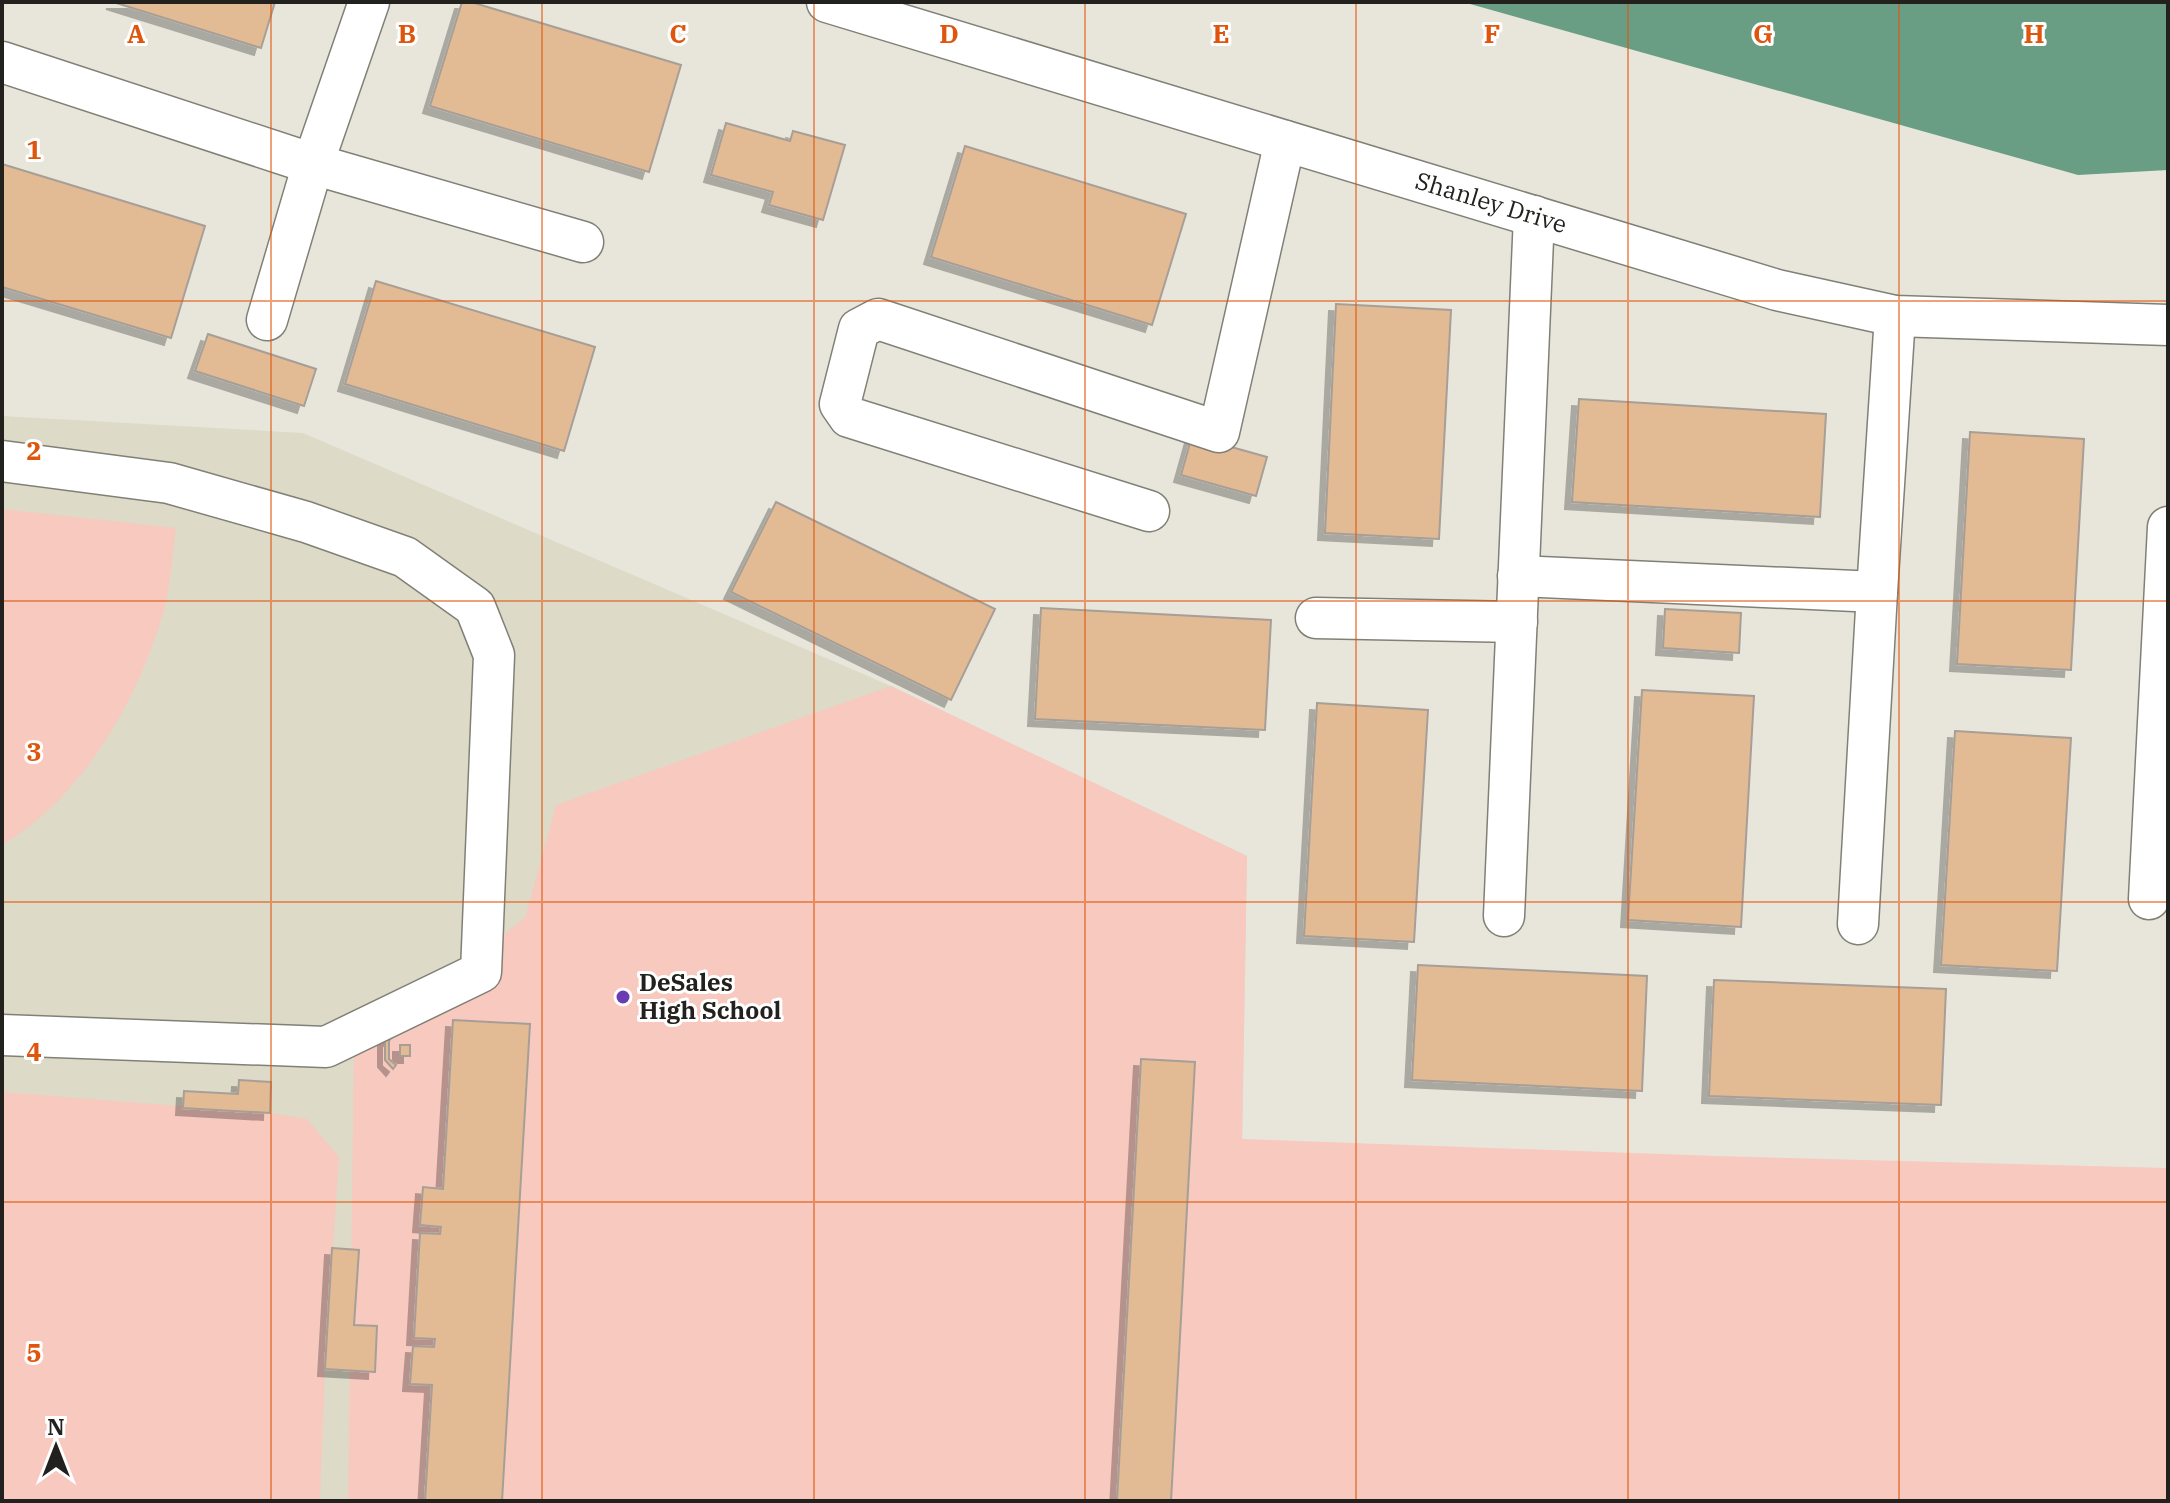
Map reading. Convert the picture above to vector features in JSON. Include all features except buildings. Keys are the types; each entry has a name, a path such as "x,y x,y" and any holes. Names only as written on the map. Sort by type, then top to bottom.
{"street":[{"path":"267,320 313,164 369,2"},
{"name":"Shanley Drive","path":"827,2 1777,290 1895,316 2168,325"},
{"path":"2,62 313,164 583,242"},
{"path":"1149,511 849,417 840,404 859,329 878,319 1219,432 1285,141"},
{"path":"1504,916 1534,216"},
{"path":"1858,924 1895,316"},
{"path":"2,461 169,483 306,522 405,557 475,607 494,655 481,972 326,1047 2,1035"},
{"path":"2149,899 2168,527"},
{"path":"1518,576 1877,592"},
{"path":"1316,618 1517,622"}],"shaded area":[{"path":"1463,2 2168,2 2168,170 2078,175"},
{"name":"DeSales High School","path":"2,416 303,433 891,686 1247,856 1236,1501 2,1501"},
{"path":"2,509 176,528 163,613 139,679 122,712 82,774 31,825 2,845"},
{"path":"891,686 1247,856 1242,1139 2168,1168 2168,1501 348,1501 354,1050 525,918 556,805"},
{"path":"2,1092 270,1113 307,1119 339,1157 320,1501 2,1501"}],"place":[{"name":"DeSales High School","path":"623,997"}]}
